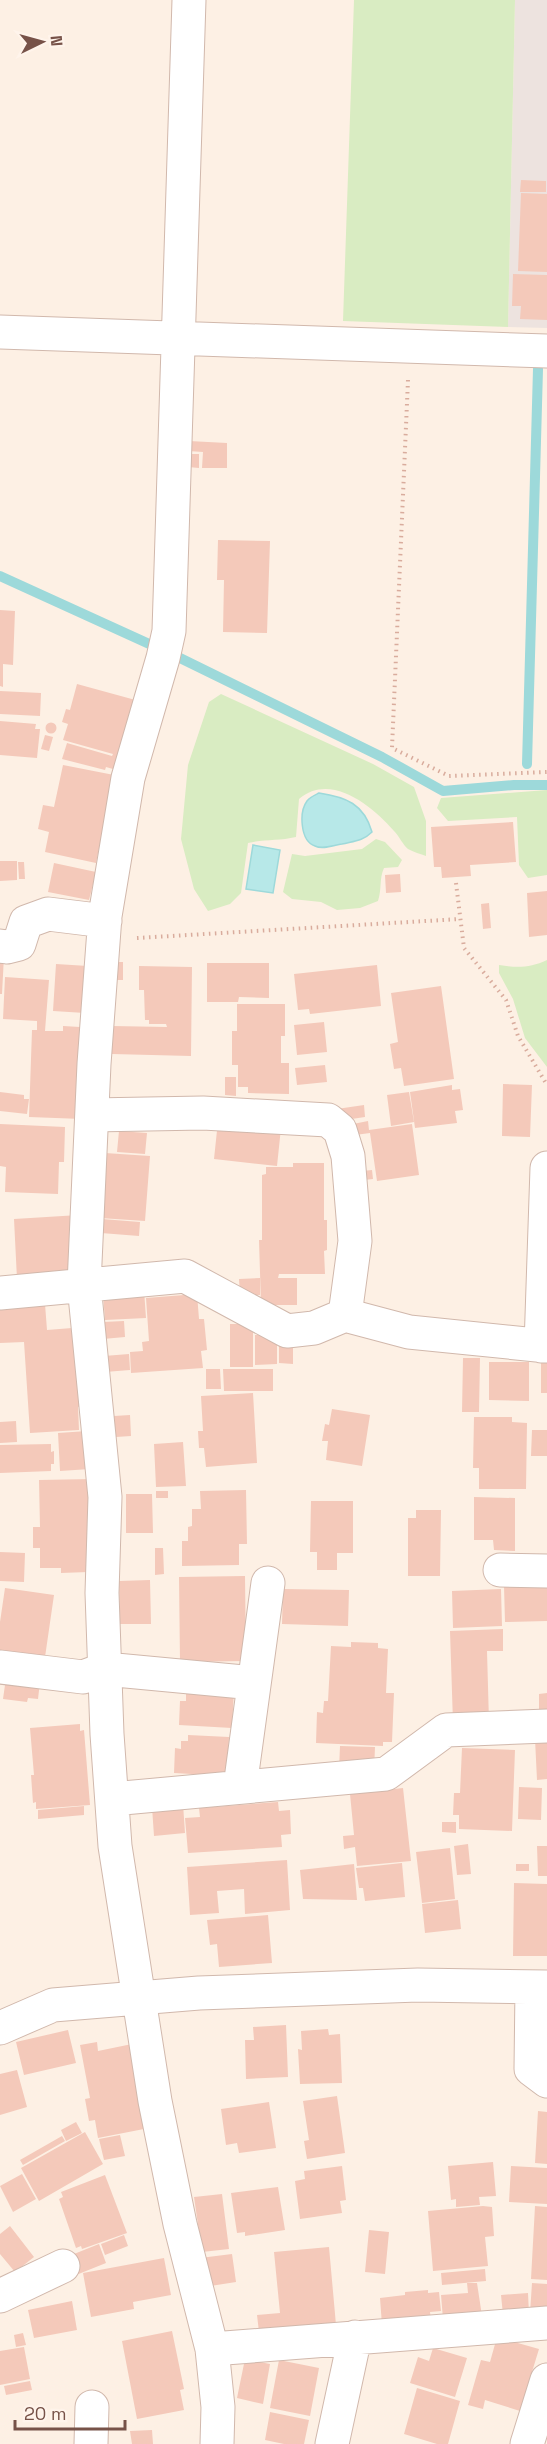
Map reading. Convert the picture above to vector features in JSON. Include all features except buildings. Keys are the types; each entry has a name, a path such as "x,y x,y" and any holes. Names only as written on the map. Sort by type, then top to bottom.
{"street":[{"path":"189,0 165,648 128,778 104,930 84,1285 105,1497 102,1593 115,1845 155,2102 180,2224 212,2349 218,2407 217,2444"},
{"path":"0,332 547,351"},
{"path":"0,946 19,944 26,922 48,914 104,930"},
{"path":"92,1115 203,1113 328,1120 340,1130 348,1156 352,1198 355,1241 345,1314"},
{"path":"0,1293 185,1276 287,1331 314,1328 345,1314 409,1332 544,1346 547,1168"},
{"path":"500,1570 547,1571"},
{"path":"240,1787 268,1583"},
{"path":"0,1667 83,1677 105,1669 254,1683"},
{"path":"112,1799 386,1774 446,1730 547,1726"},
{"path":"0,2028 53,2005 198,1993 418,1985 540,1987 531,2069 547,2081"},
{"path":"0,2296 63,2266"},
{"path":"212,2349 547,2323"},
{"path":"332,2444 355,2337"},
{"path":"527,2444 547,2380"},
{"path":"91,2444 92,2407"}],"path":[{"path":"410,346 392,748 449,777 547,772"},
{"path":"456,883 464,948 506,1000 518,1036 547,1085"},
{"path":"104,930 460,919"}],"shaded area":[{"path":"515,0 547,0 547,328 508,327"}],"green space":[{"path":"354,0 515,0 508,327 343,321"},
{"path":"221,694 373,764 414,787 426,821 426,856 408,849 385,821 363,803 337,791 324,789 311,792 299,799 296,837 248,843 241,893 230,904 208,911 194,889 181,839 188,765 209,702"},
{"path":"547,790 547,875 528,878 519,865 517,817 448,821 437,808 441,798"},
{"path":"376,839 385,842 402,860 398,867 384,868 378,901 360,908 337,910 321,902 292,899 283,892 292,854 305,856 362,849"},
{"path":"547,960 547,1067 525,1038 513,999 499,973 499,965 523,967"}],"water":[{"path":"319,793 346,800 359,808 369,822 372,832 358,840 328,847 321,848 310,843 302,826 304,806 311,797"},
{"path":"253,845 280,850 273,893 246,889"}],"waterway":[{"path":"527,764 538,369"},
{"path":"0,576 180,658 382,757 443,791 514,785 547,785"}]}
